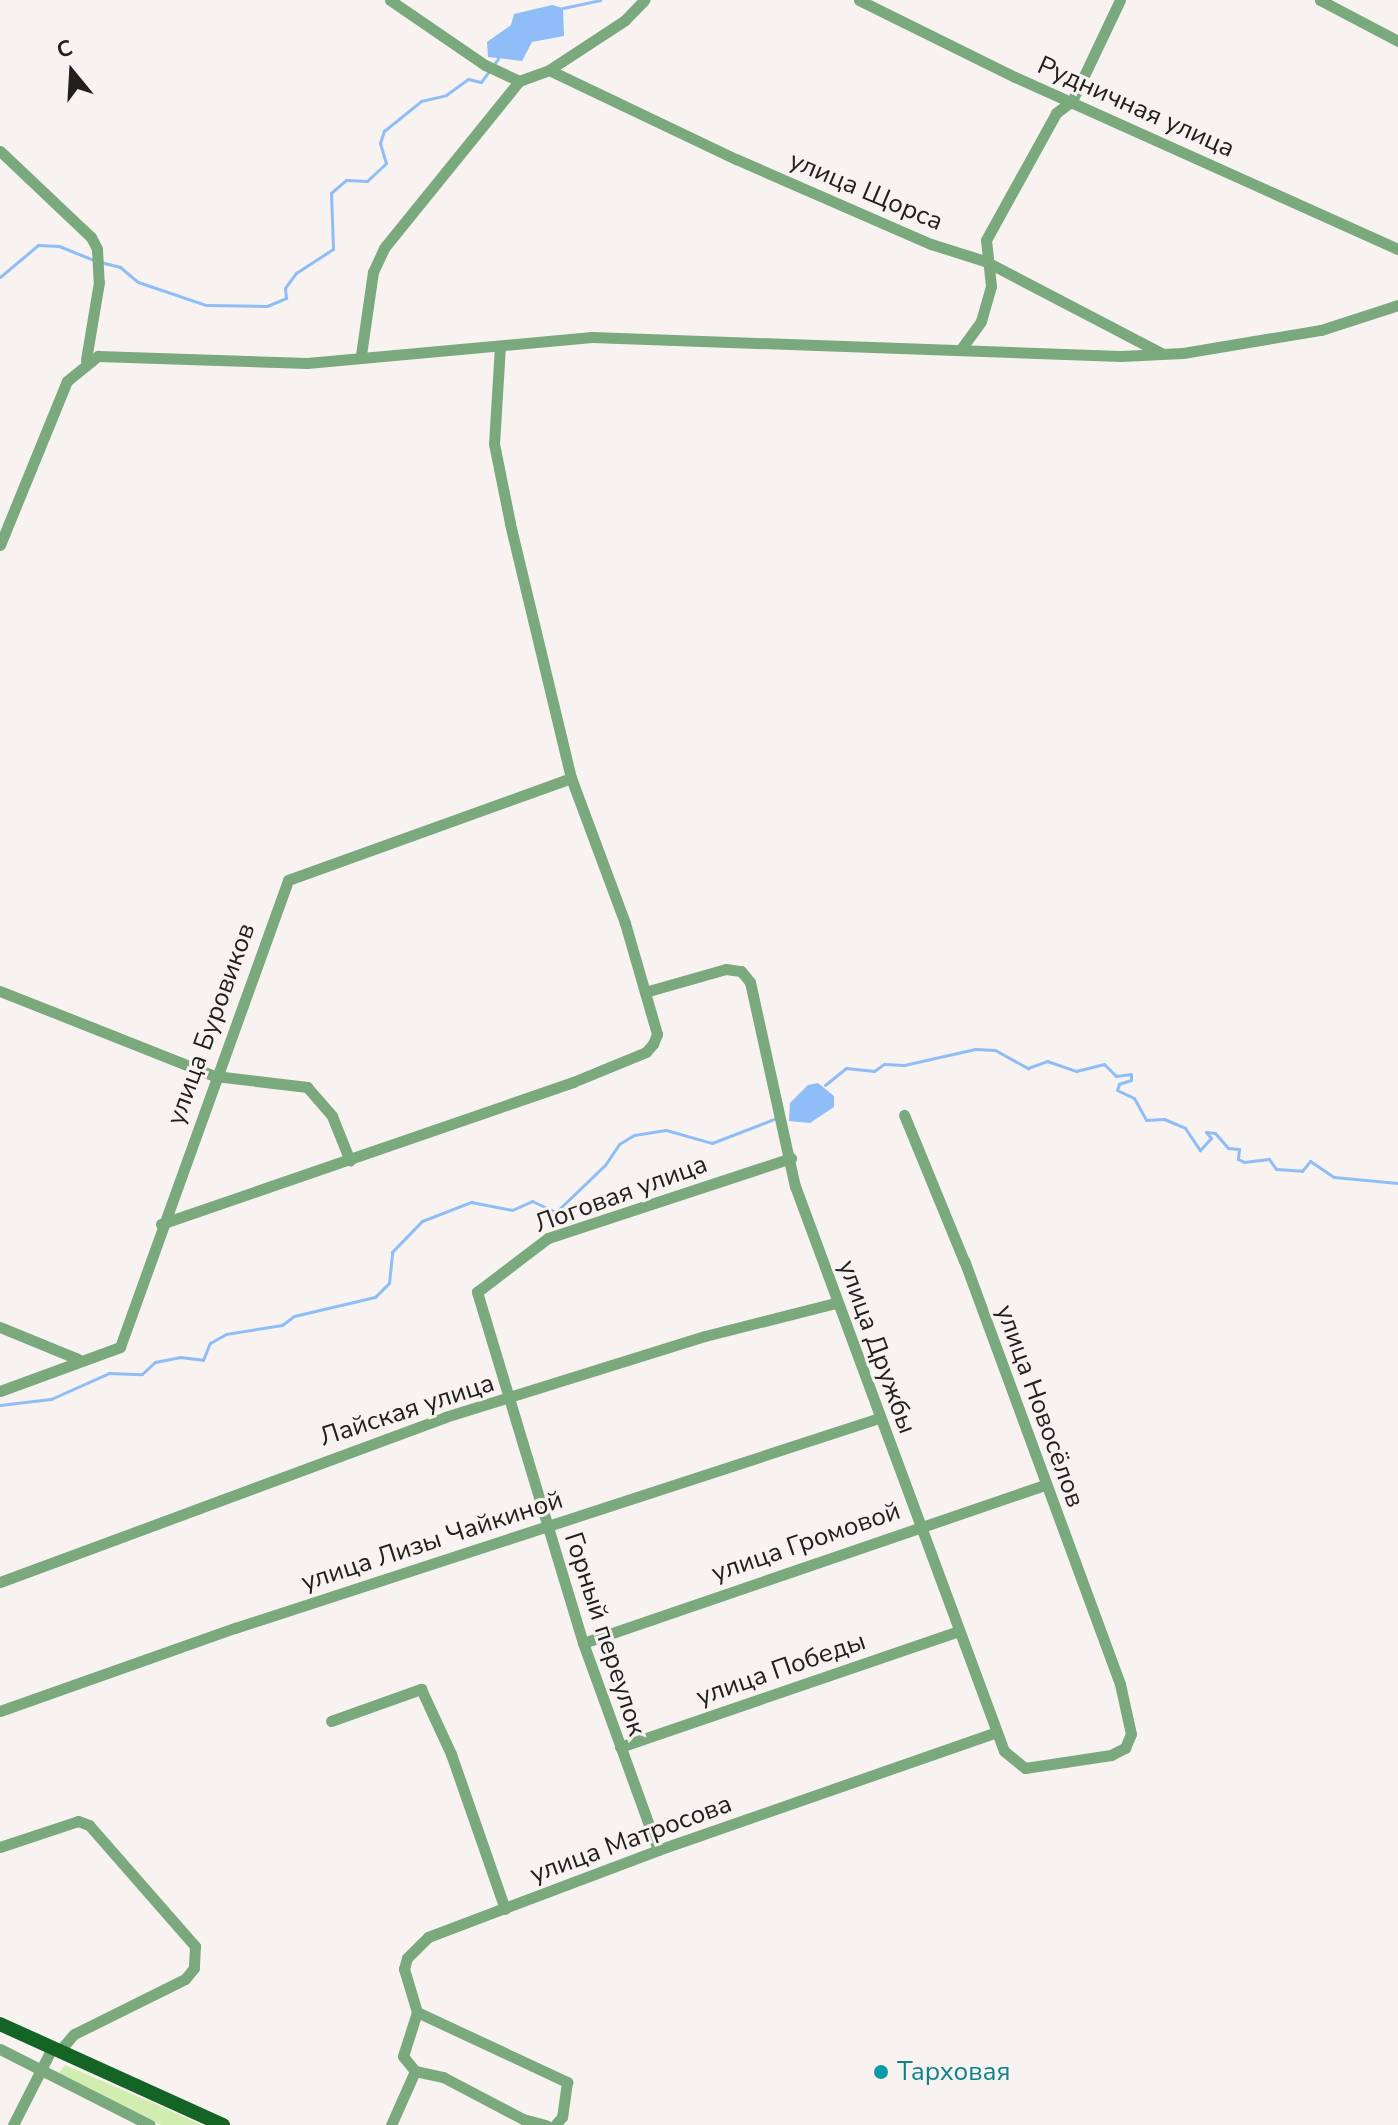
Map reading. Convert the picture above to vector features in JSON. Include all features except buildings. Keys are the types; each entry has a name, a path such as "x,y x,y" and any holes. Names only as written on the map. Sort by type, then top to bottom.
{"main road":[{"path":"0,2024 223,2125"}],"street":[{"path":"390,0 485,65 519,81"},
{"path":"361,355 377,259 519,81 549,70 625,20 644,0"},
{"name":"Рудничная улица","path":"859,0 1398,249"},
{"path":"961,349 981,321 988,297 986,240 1056,113 1072,101 1120,0"},
{"path":"1320,0 1398,41"},
{"name":"улица Щорса","path":"549,70 764,171 931,244 985,261 1125,331 1163,354"},
{"path":"0,151 91,237 99,282 86,360 67,381 46,423 0,545"},
{"path":"86,360 108,355 275,364 592,337 1121,356 1163,354 1321,330 1398,305"},
{"path":"1121,356 1125,331"},
{"path":"92,335 108,355"},
{"path":"161,1224 350,1161 646,1052 657,1034 571,778 494,444 500,346"},
{"name":"улица Буровиков","path":"0,1391 78,1359 120,1347 161,1224 288,880 571,778"},
{"name":"улица Дружбы","path":"645,992 726,969 741,971 750,982 762,1021 791,1158 835,1303 956,1632 996,1732 1013,1763 1025,1768 1090,1761 1125,1748 1131,1734 1128,1714"},
{"path":"0,991 215,1076 307,1087 332,1116 350,1161"},
{"name":"улица Новосёлов","path":"904,1115 964,1261 1128,1714"},
{"name":"Логовая улица","path":"477,1292 548,1238 791,1158"},
{"name":"Горный переулок","path":"477,1292 583,1643 658,1850"},
{"name":"Лайская улица","path":"0,1582 346,1450 705,1336 835,1303"},
{"path":"0,1327 78,1359"},
{"name":"улица Лизы Чайкиной","path":"0,1711 547,1526 879,1418"},
{"name":"улица Громовой","path":"583,1643 1045,1485"},
{"name":"улица Победы","path":"620,1747 956,1632"},
{"path":"331,1721 421,1689 451,1754 505,1909"},
{"name":"улица Матросова","path":"417,2012 404,1979 407,1958 428,1937 658,1850 996,1732"},
{"path":"0,1847 78,1821 89,1825 195,1946 194,1968 185,1979 74,2034 56,2050 40,2070 13,2125"},
{"path":"546,2125 523,2119 443,2077 415,2071 404,2062 403,2050 417,2012 567,2082 562,2117 555,2125"},
{"path":"0,2049 150,2125"},
{"path":"391,2125 415,2071"}],"green space":[{"path":"65,2065 201,2125 161,2125 59,2073"}],"water":[{"path":"552,5 563,8 564,36 532,42 522,61 488,57 487,42 511,25 514,14"},
{"path":"818,1083 834,1096 834,1107 810,1123 789,1121 790,1103 808,1085"}],"waterway":[{"path":"563,8 600,0"},
{"path":"100,262 120,267 138,282 206,305 267,306 286,298 285,288 296,273 333,249 331,193 346,180 367,181 386,163 380,143 384,131 421,101 446,95 468,79 481,82 498,59"},
{"path":"0,277 38,245 59,246 93,260"},
{"path":"825,1085 846,1068 874,1071 884,1064 904,1065 975,1049 995,1050 1028,1068 1047,1061 1076,1071 1104,1064 1116,1076 1131,1074 1131,1080 1119,1084 1117,1090 1134,1098 1146,1120 1164,1119 1185,1128 1200,1150 1211,1138 1206,1132 1215,1133 1228,1148 1239,1149 1238,1159 1244,1162 1269,1159 1276,1169 1302,1171 1310,1161 1334,1177 1398,1183"},
{"path":"0,1405 51,1399 109,1373 142,1374 155,1362 180,1357 203,1360 210,1343 226,1334 282,1325 294,1316 375,1297 389,1283 392,1252 422,1221 471,1202 512,1210 532,1201 556,1212 605,1165 619,1144 634,1135 666,1130 712,1143 774,1119"}],"place":[{"name":"Тарховая","path":"881,2072"}]}
